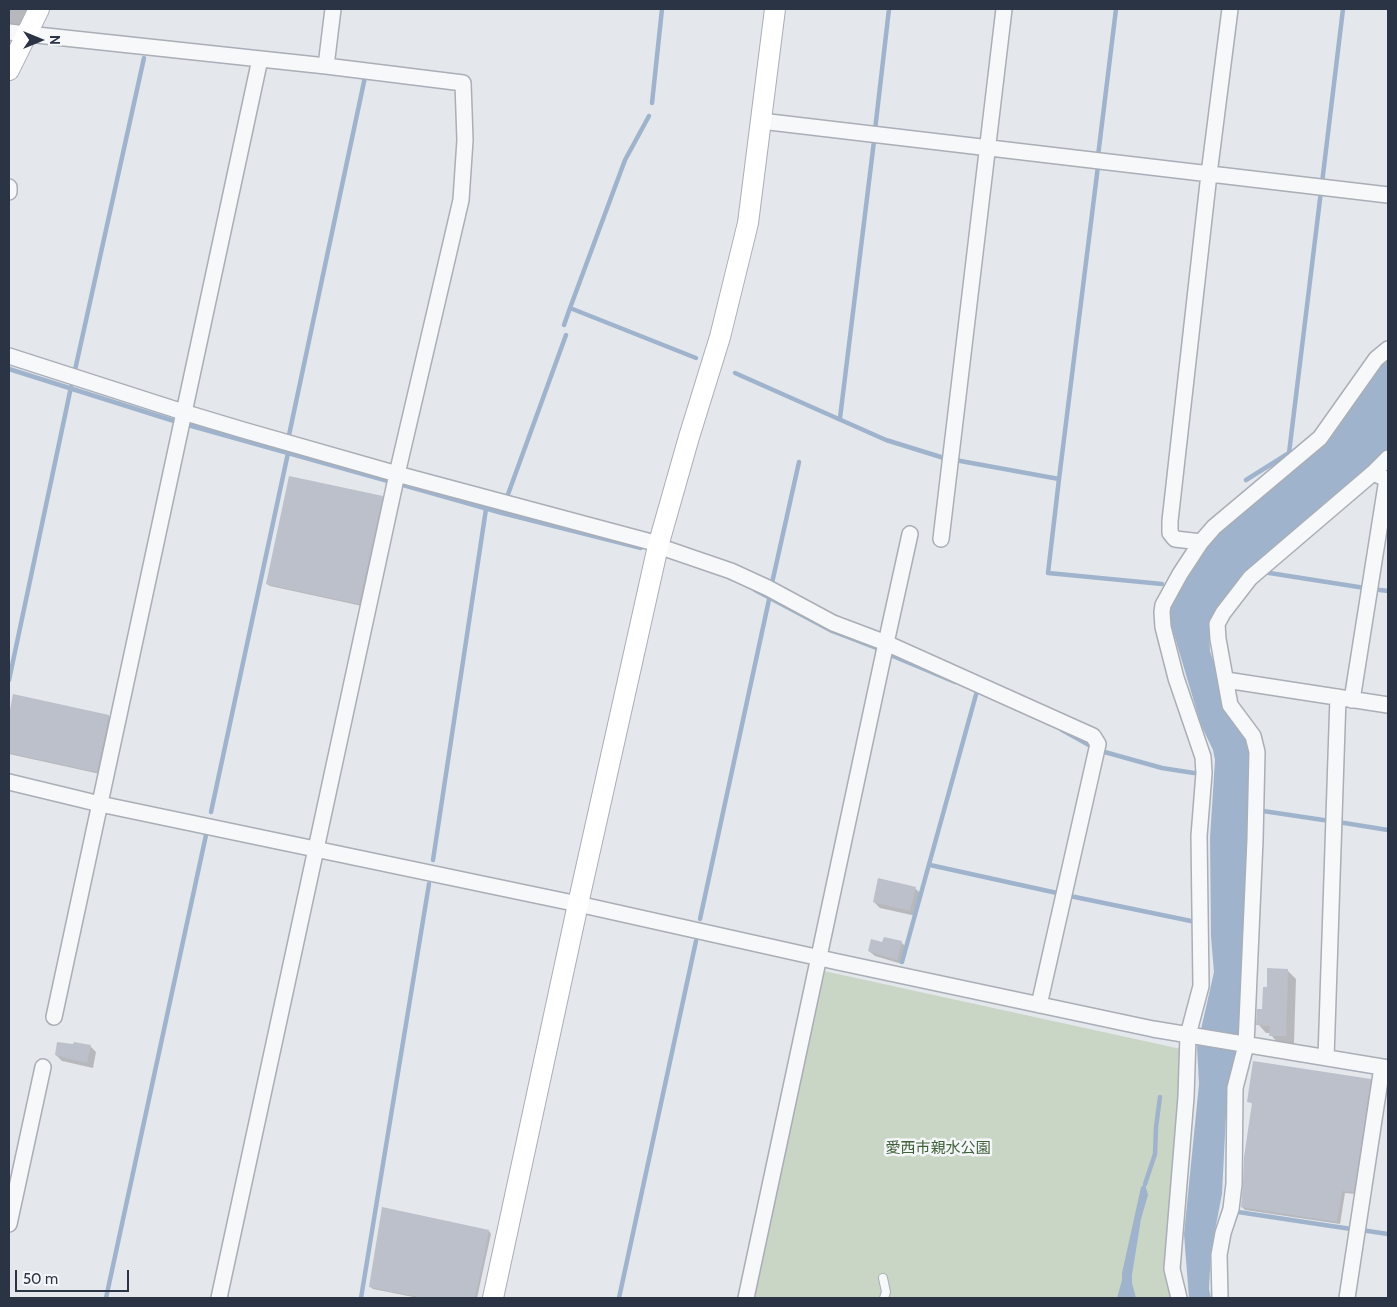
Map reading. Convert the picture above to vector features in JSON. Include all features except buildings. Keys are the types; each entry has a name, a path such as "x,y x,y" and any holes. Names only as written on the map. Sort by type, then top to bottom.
{"street":[{"path":"9,70 18,33 39,9"},
{"path":"326,66 332,9"},
{"path":"493,1298 658,546 723,328 748,223 775,9"},
{"path":"941,539 1004,9"},
{"path":"1201,542 1175,539 1170,533 1170,521 1209,174 1230,9"},
{"path":"18,33 326,66 463,83 466,140 461,200 397,474 219,1298"},
{"path":"54,1017 260,59"},
{"path":"760,121 1388,196"},
{"path":"9,187 9,192"},
{"path":"1179,1298 1172,1269 1191,1036 1201,986 1199,836 1204,773 1203,757 1176,678 1163,627 1163,605 1180,574 1201,542 1214,527 1320,438 1376,359 1388,349"},
{"path":"9,356 183,412 397,474 641,540 731,572 768,588 833,623 886,643 1093,736 1098,744 1039,1006"},
{"path":"1326,1058 1345,698 1383,477 1388,458"},
{"path":"1220,1298 1219,1255 1223,1233 1231,1209 1234,1184 1235,1088 1244,1045 1256,840 1257,752 1253,736 1230,705 1217,624 1223,613 1250,578 1383,477"},
{"path":"746,1298 910,534"},
{"path":"1226,680 1388,705"},
{"path":"9,782 100,804 578,904 1039,1006 1191,1036 1385,1067 1347,1298"},
{"path":"9,1224 43,1067"}],"lane":[{"path":"883,1278 886,1292 884,1298"}],"green space":[{"name":"愛西市親水公園","path":"824,971 1181,1049 1167,1263 1172,1298 751,1298"}],"water":[{"path":"1388,360 1388,450 1237,585 1222,600 1211,620 1209,628 1210,651 1217,673 1222,702 1250,740 1253,755 1241,1033 1227,1094 1222,1194 1211,1251 1209,1289 1211,1298 1189,1298 1184,1234 1199,1084 1197,1047 1214,972 1211,937 1210,838 1215,760 1213,750 1201,725 1170,621 1171,604 1194,564 1214,538 1327,442 1343,415 1363,388 1383,363"},
{"path":"1145,1184 1148,1195 1141,1219 1132,1275 1136,1298 1117,1298 1141,1187"}],"waterway":[{"path":"652,103 662,9"},
{"path":"875,130 889,9"},
{"path":"1098,156 1116,9"},
{"path":"1322,183 1343,9"},
{"path":"75,370 144,58"},
{"path":"289,435 365,77"},
{"path":"570,308 625,160 649,116"},
{"path":"840,418 874,141"},
{"path":"1059,479 1098,166"},
{"path":"1246,480 1289,453 1321,191"},
{"path":"564,325 570,308 696,358"},
{"path":"507,497 566,335"},
{"path":"9,369 174,421"},
{"path":"735,373 886,440 944,458"},
{"path":"9,680 71,387"},
{"path":"188,425 388,481"},
{"path":"211,812 288,453"},
{"path":"955,460 1059,479 1048,573 1162,584"},
{"path":"772,583 799,462"},
{"path":"403,485 502,513 641,548"},
{"path":"433,860 486,509"},
{"path":"1263,572 1365,588"},
{"path":"1372,589 1388,591"},
{"path":"755,590 832,631 879,649"},
{"path":"700,919 770,595"},
{"path":"888,654 955,682"},
{"path":"902,962 977,691"},
{"path":"1062,730 1089,745"},
{"path":"1101,751 1162,768 1194,773"},
{"path":"1263,811 1330,821"},
{"path":"1338,822 1388,830"},
{"path":"106,1298 206,835"},
{"path":"930,865 1057,893"},
{"path":"361,1298 429,884"},
{"path":"1070,896 1191,921"},
{"path":"619,1298 696,941"},
{"path":"1145,1184 1155,1154 1160,1097"},
{"path":"1238,1212 1351,1229"},
{"path":"1361,1230 1388,1234"}]}
